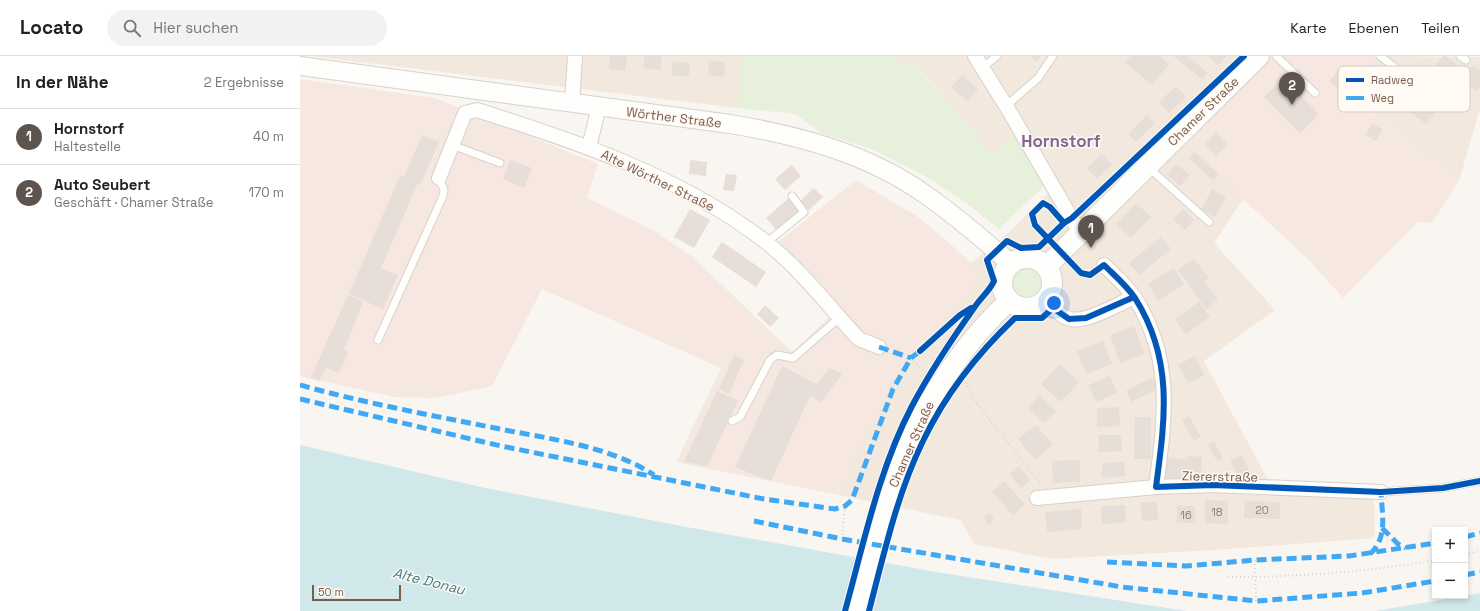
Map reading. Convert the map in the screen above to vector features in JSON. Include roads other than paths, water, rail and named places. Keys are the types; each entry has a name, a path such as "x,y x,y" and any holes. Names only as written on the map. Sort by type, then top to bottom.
{"main road":[{"name":"Chamer Straße","path":"1054,266 1065,246 1080,233 1259,56"},
{"path":"1025,258 1054,266 1049,294 1049,304 1023,308 1009,301 1004,294 1002,278 1011,264 1025,258"},
{"name":"Chamer Straße","path":"856,611 885,503 915,428 931,398 954,363 990,319 1009,301"}],"street":[{"path":"300,63 301,56"},
{"path":"572,103 575,56"},
{"path":"975,56 1080,233"},
{"name":"Wörther Straße","path":"300,66 760,129 819,144 851,155 903,180 925,194 1011,264"},
{"name":"Alte Wörther Straße","path":"589,147 599,107"},
{"name":"Alte Wörther Straße","path":"439,178 465,113 477,110 589,147 685,190 714,206 766,243 859,339 879,347"},
{"path":"1104,265 1134,297 1153,331 1163,371 1165,424 1156,487"},
{"path":"1049,304 1069,319 1086,318 1134,297"},
{"name":"Ziererstraße","path":"1044,498 1156,487 1213,485 1381,492"}],"lane":[{"path":"982,68 997,56"},
{"path":"1006,106 1038,78 1053,56"},
{"path":"1276,56 1315,93"},
{"path":"1380,56 1393,66"},
{"path":"452,145 500,163"},
{"path":"1147,166 1209,222"},
{"path":"378,340 443,196 444,190 439,178"},
{"path":"766,243 804,212 792,196"},
{"path":"732,421 740,417 770,360 777,355 793,358 839,318"},
{"name":"Ziererstraße","path":"1381,492 1442,488 1480,481"}],"water":[{"name":"Alte Donau","path":"300,445 485,488 681,526 942,573 1186,611 300,611"},
{"path":"1480,593 1480,611 1375,611 1447,599 1468,599 1468,595"}],"place":[{"name":"Auto Seubert","path":"1292,105"},
{"name":"Hornstorf","path":"1091,248"}],"district":[{"name":"Hornstorf","path":"1061,141"}]}
